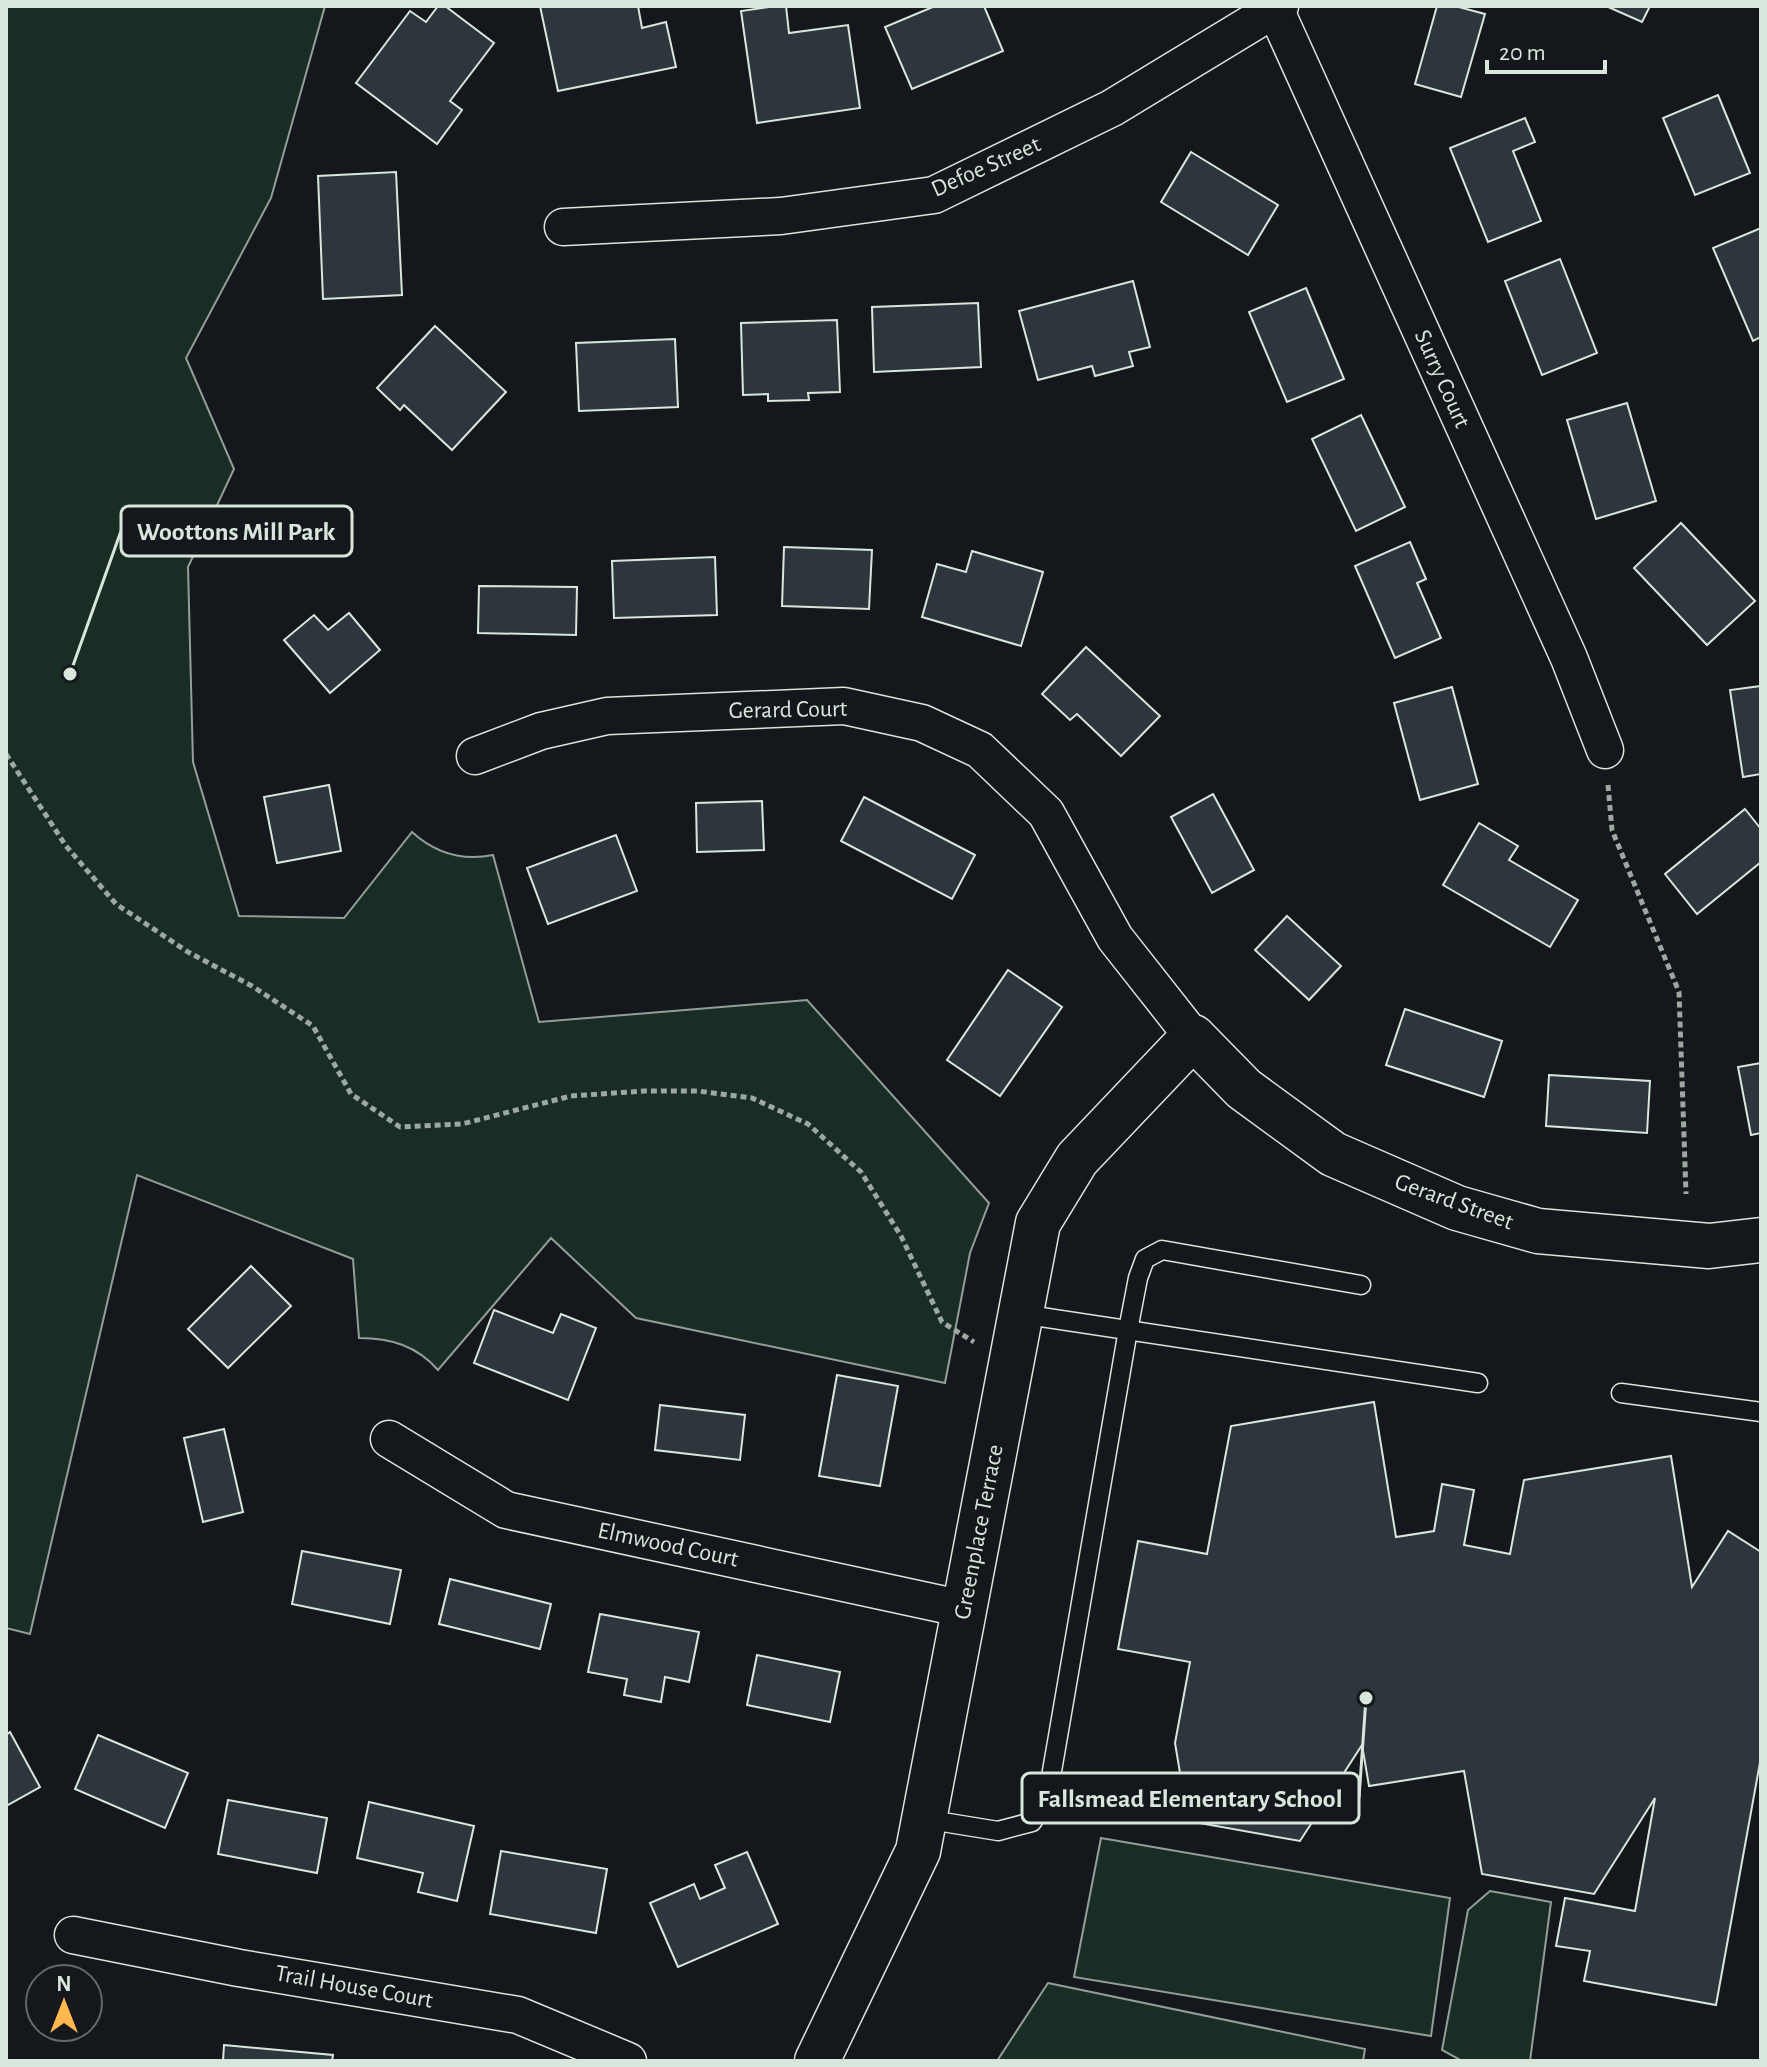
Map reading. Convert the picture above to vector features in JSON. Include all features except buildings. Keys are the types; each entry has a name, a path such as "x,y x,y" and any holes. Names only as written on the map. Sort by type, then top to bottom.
{"street":[{"name":"Defoe Street","path":"563,227 781,216 934,195 1112,108 1277,8"},
{"name":"Surry Court","path":"1277,8 1563,644 1605,750"},
{"name":"Gerard Court","path":"475,756 541,731 607,716 844,706 922,723 980,750 1046,813 1115,938 1193,1037"},
{"name":"Greenplace Terrace","path":"817,2061 918,1851 1038,1223 1077,1159 1193,1037"},
{"name":"Gerard Street","path":"1193,1037 1244,1089 1333,1154 1457,1208 1538,1231 1709,1246 1761,1240"},
{"name":"Elmwood Court","path":"389,1439 506,1510 964,1609"},
{"name":"Trail House Court","path":"73,1935 239,1968 518,2015 628,2061"}],"lane":[{"path":"924,1819 998,1831 1032,1822 1047,1800 1128,1330 1145,1259 1162,1250 1361,1285"},
{"path":"1018,1331 1128,1330 1478,1383"},
{"path":"1621,1393 1761,1412"}],"path":[{"path":"1605,750 1612,830 1679,992 1686,1194"},
{"path":"6,754 66,846 116,904 188,952 252,986 313,1026 351,1094 400,1127 462,1124 571,1096 698,1091 752,1098 808,1124 861,1172 901,1236 942,1322 978,1344 1018,1331"}],"green space":[{"path":"6,6 325,6 271,198 186,358 234,469 188,567 193,762 239,916 344,918 412,832 450,854 471,857 493,855 539,1022 807,1000 989,1203 970,1253 945,1383 636,1318 551,1238 438,1370 403,1345 359,1338 353,1259 137,1175 30,1634 6,1628"},
{"path":"1101,1838 1450,1898 1431,2036 1074,1977"},
{"path":"1490,1891 1551,1902 1530,2061 1462,2061 1442,2050 1468,1910"},
{"path":"1048,1983 1365,2049 1363,2061 997,2061"}],"place":[{"name":"Woottons Mill Park","path":"70,674"},
{"name":"Fallsmead Elementary School","path":"1366,1698"}]}
